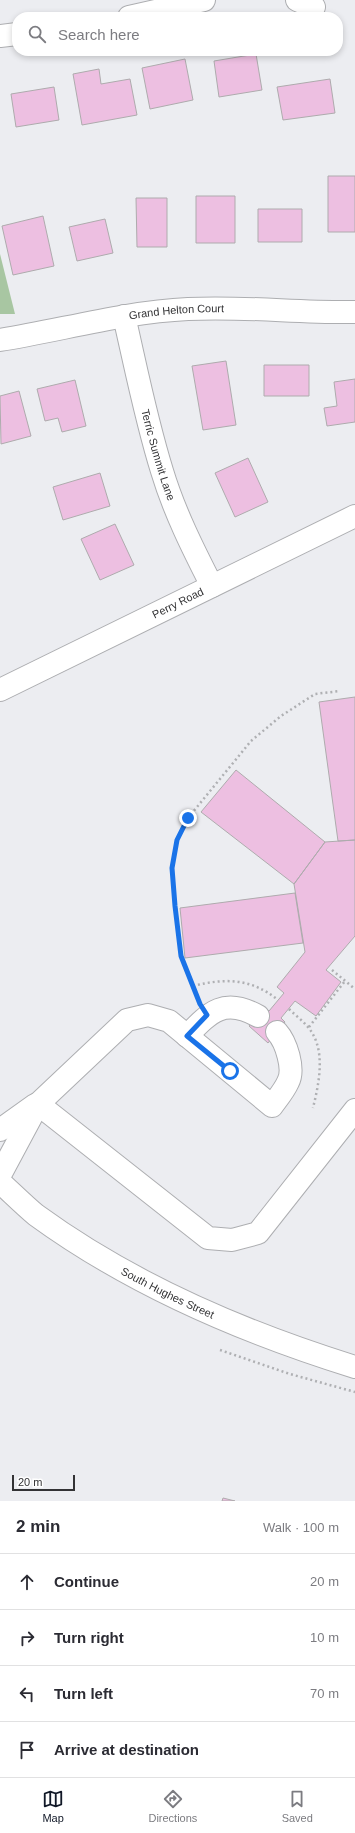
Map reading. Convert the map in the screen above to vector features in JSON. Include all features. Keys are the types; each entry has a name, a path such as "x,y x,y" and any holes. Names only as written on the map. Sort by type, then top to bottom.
{"street":[{"path":"151,12 204,0"},
{"path":"0,36 12,35"},
{"name":"Grand Helton Court","path":"0,340 124,316 190,309 318,313 355,312"},
{"name":"Terric Summit Lane","path":"124,316 162,472 187,535 212,586"},
{"name":"Perry Road","path":"0,690 355,516"},
{"path":"187,1036 207,1015 226,1007 248,1011 258,1016"},
{"path":"0,1130 38,1104 127,1020 148,1015 169,1020 272,1106 289,1081 289,1057 284,1039 277,1032"},
{"path":"38,1104 208,1238 232,1240 258,1233 355,1110"},
{"path":"0,1175 38,1104"},
{"name":"South Hughes Street","path":"0,1182 36,1214 81,1245 101,1258 166,1294 223,1320 288,1345 355,1367"}],"path":[{"path":"207,1015 200,1004 181,956 172,868 177,840 188,818 251,742 281,716 315,694 340,691"},
{"path":"332,970 355,989"},
{"path":"308,1028 345,981"},
{"path":"220,1350 290,1374 355,1392"}],"green space":[{"path":"0,254 15,314 0,314"}],"building":[{"path":"244,56 256,56 262,90 219,97 214,61"},
{"path":"185,59 193,100 150,109 142,68"},
{"path":"99,69 101,84 130,79 137,115 82,125 73,74"},
{"path":"330,79 335,113 283,120 277,87"},
{"path":"54,87 59,120 16,127 11,94"},
{"path":"328,176 355,176 355,232 328,232"},
{"path":"196,196 235,196 235,243 196,243"},
{"path":"136,198 167,198 167,247 137,247"},
{"path":"258,209 302,209 302,242 258,242"},
{"path":"43,216 54,266 13,275 2,226"},
{"path":"105,219 113,253 77,261 69,227"},
{"path":"226,361 236,425 203,430 192,366"},
{"path":"264,365 309,365 309,396 264,396"},
{"path":"355,379 355,422 327,426 324,408 337,406 334,382"},
{"path":"75,380 86,426 62,432 58,418 45,421 37,389"},
{"path":"19,391 31,436 1,444 0,396"},
{"path":"248,458 268,502 235,517 215,473"},
{"path":"100,473 110,506 63,520 53,487"},
{"path":"115,524 134,565 100,580 81,539"},
{"path":"355,697 355,840 338,841 319,702"},
{"path":"236,770 325,842 294,884 201,812"},
{"path":"355,840 355,936 326,970 341,982 316,1016 295,1001 281,1018 285,1022 268,1043 249,1026 265,1007 269,1011 284,993 277,987 305,952 294,884 325,842"},
{"path":"295,893 303,943 185,958 180,908"},
{"path":"223,1498 235,1501 222,1501"}],"route":[{"path":"188,818 177,840 172,868 175,906 181,956 200,1004 207,1015 187,1036 230,1071"}]}
